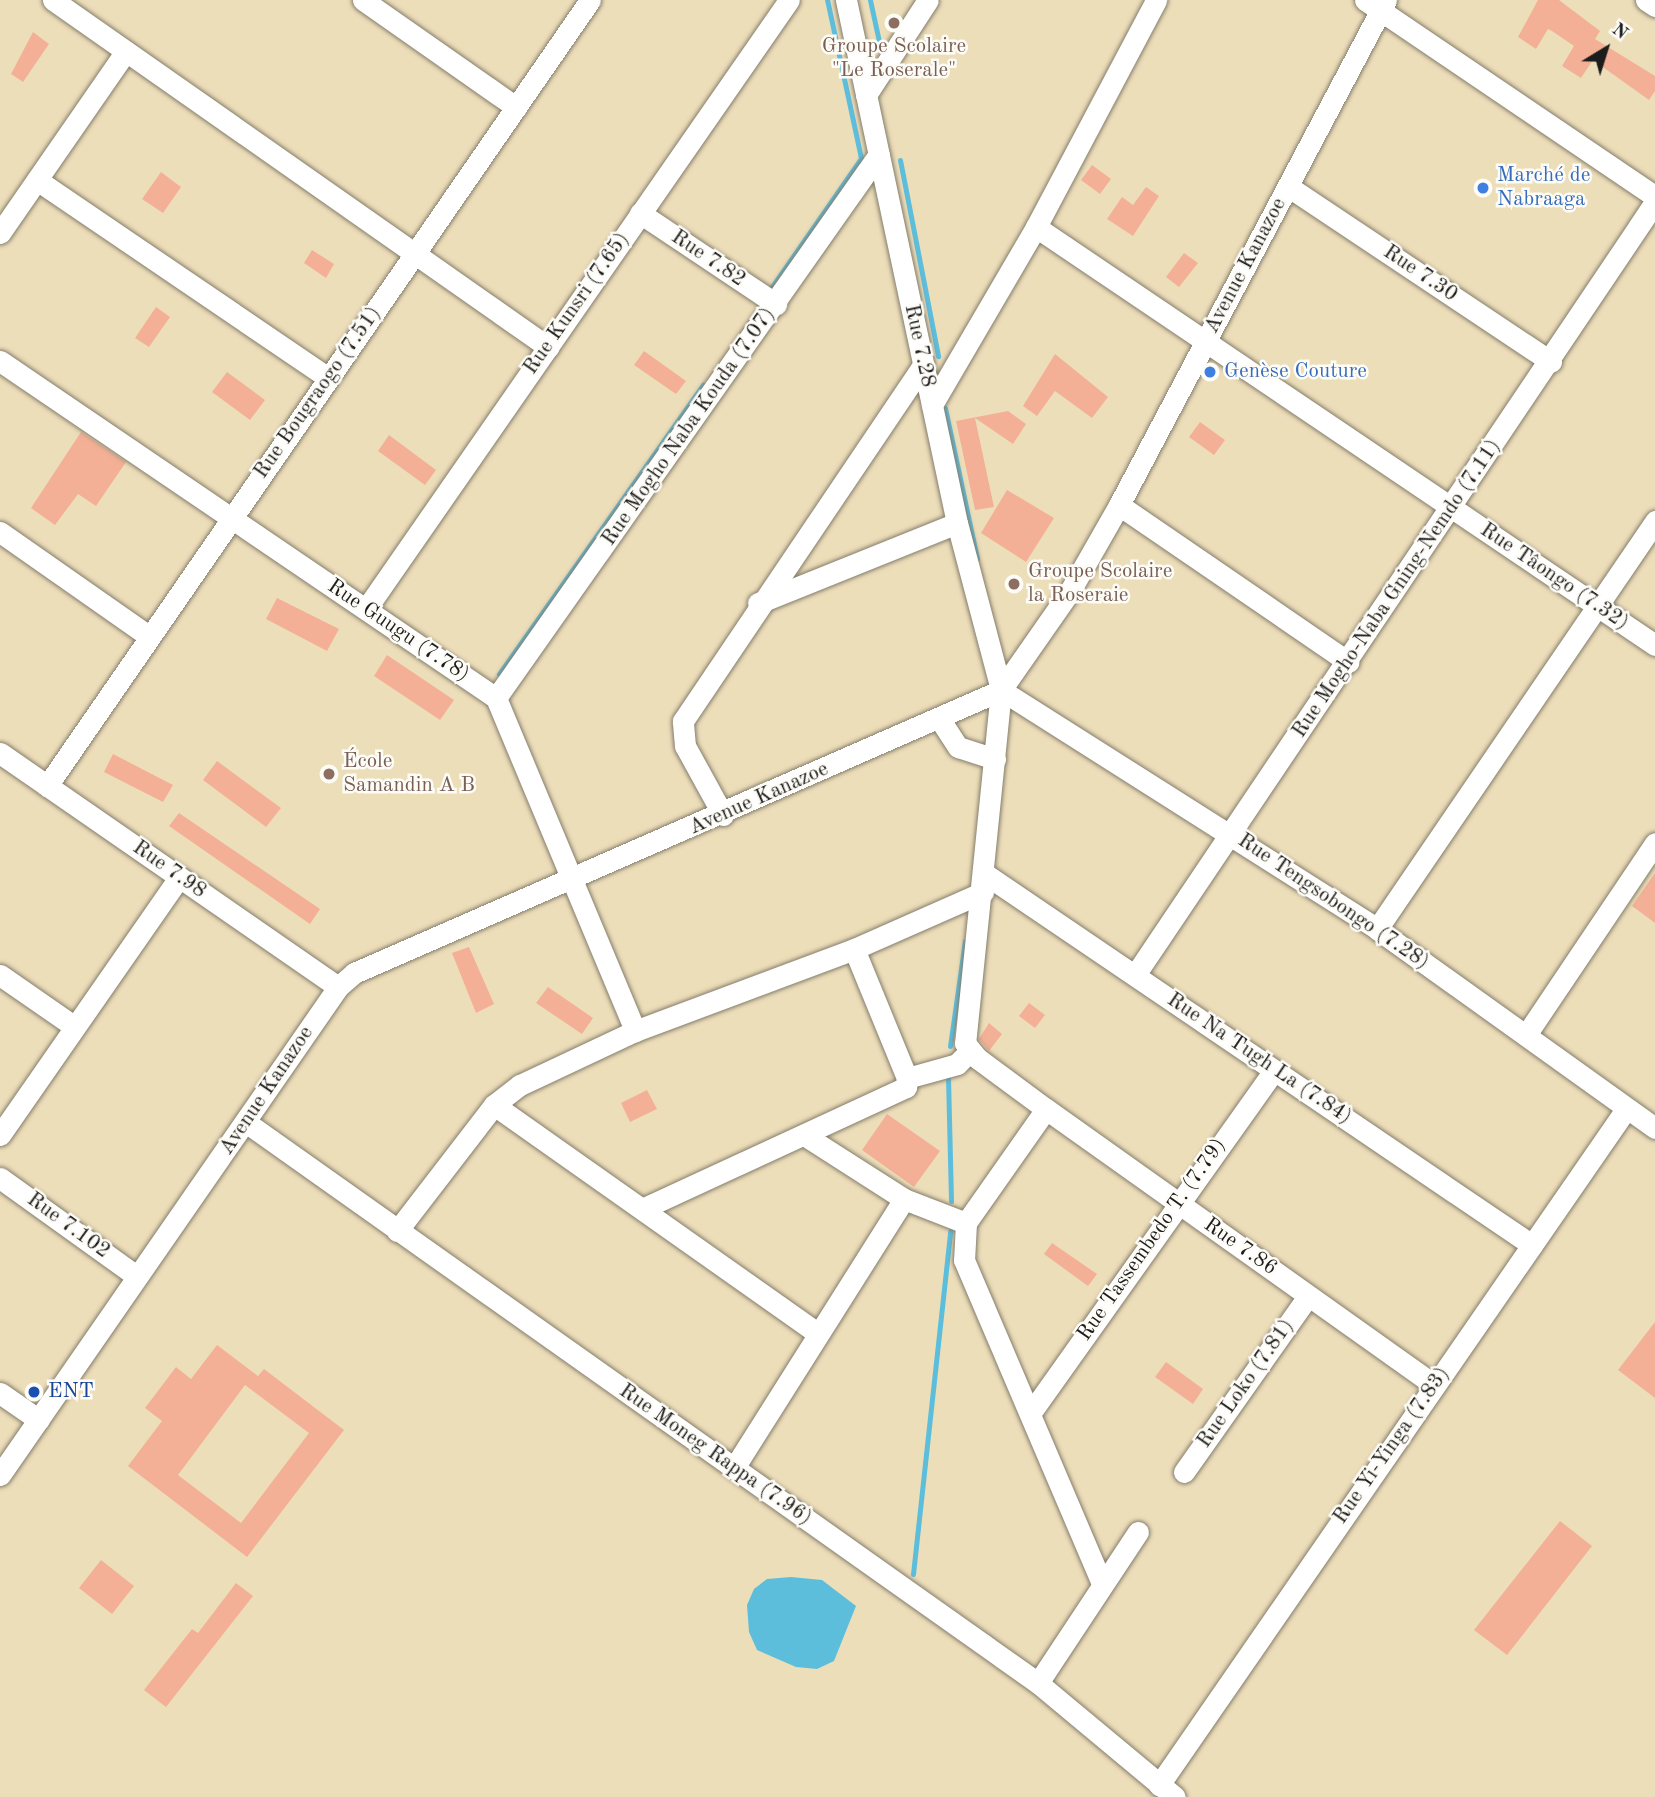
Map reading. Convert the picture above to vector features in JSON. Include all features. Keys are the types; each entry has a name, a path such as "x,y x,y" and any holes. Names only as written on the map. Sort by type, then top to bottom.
{"street":[{"path":"54,0 548,347"},
{"name":"Rue Bougraogo (7.51)","path":"47,786 147,635 232,518 590,0"},
{"name":"Rue Kunsri (7.65)","path":"366,609 789,0"},
{"name":"Rue 7.28","path":"846,0 957,523 1001,690"},
{"path":"866,95 929,0"},
{"path":"932,405 1035,226 1156,0"},
{"path":"1646,0 1655,6"},
{"path":"1377,3 1655,196"},
{"name":"Avenue Kanazoe","path":"0,1475 135,1275 247,1123 338,987 373,961 573,880 1001,690 1070,591 1119,505 1289,187 1377,3"},
{"path":"377,4 516,107"},
{"path":"0,233 126,51"},
{"name":"Rue Mogho Naba Kouda (7.07)","path":"496,698 776,304 879,154"},
{"path":"37,180 328,378"},
{"name":"Rue 7.30","path":"1289,187 1551,362"},
{"name":"Rue Mogho-Naba Gning-Nemdo (7.11)","path":"1135,975 1551,362 1655,202"},
{"name":"Rue 7.82","path":"640,213 776,304"},
{"name":"Rue Tâongo (7.32)","path":"1035,226 1655,645"},
{"name":"Rue Guugu (7.78)","path":"0,361 496,698"},
{"path":"723,815 685,746 682,726 758,603 923,365"},
{"path":"1119,505 1348,662"},
{"path":"1377,929 1655,520"},
{"path":"758,603 957,523"},
{"path":"0,531 147,635"},
{"path":"907,1078 957,1064 970,1051 962,1034 984,883 1001,690"},
{"name":"Rue Tengsobongo (7.28)","path":"1001,690 1232,834 1377,929 1626,1109 1654,1126"},
{"path":"496,698 635,1031"},
{"path":"939,718 958,747 995,759"},
{"name":"Rue 7.98","path":"0,753 338,987"},
{"path":"1527,1035 1655,843"},
{"path":"0,1135 179,877"},
{"path":"397,1231 494,1105 541,1073 635,1031 854,948 984,883"},
{"name":"Rue Na Tugh La (7.84)","path":"984,883 1135,975 1532,1245"},
{"path":"642,1209 902,1090 907,1078 854,948"},
{"path":"0,975 75,1027"},
{"name":"Rue 7.86","path":"970,1051 1045,1109 1434,1385"},
{"name":"Rue Tassembedo T. (7.79)","path":"1032,1410 1274,1070"},
{"path":"494,1105 817,1332"},
{"path":"1045,1109 966,1223 964,1260 1032,1410 1102,1584"},
{"name":"Rue Yi-Yinga (7.83)","path":"1167,1791 1434,1385 1626,1109"},
{"name":"Rue Moneg Rappa (7.96)","path":"247,1123 1038,1683 1167,1791"},
{"path":"804,1135 904,1199 966,1223"},
{"name":"Rue 7.102","path":"0,1178 135,1275"},
{"path":"734,1468 817,1332 904,1199"},
{"name":"Rue Loko (7.81)","path":"1184,1472 1308,1296"},
{"path":"0,1393 39,1420"},
{"path":"1038,1683 1138,1532"}],"water":[{"path":"791,1577 822,1580 856,1606 834,1661 817,1669 796,1667 757,1650 749,1632 747,1605 754,1589 767,1579"}],"building":[{"path":"1538,0 1559,0 1600,31 1595,39 1655,76 1655,91 1649,100 1593,60 1581,78 1562,66 1574,46 1548,29 1536,49 1518,37"},
{"path":"33,32 49,44 23,82 11,74"},
{"path":"1092,165 1111,179 1100,194 1081,180"},
{"path":"161,172 181,187 163,213 142,199"},
{"path":"1146,187 1159,196 1133,236 1107,219 1122,197 1133,205"},
{"path":"312,250 334,264 326,278 304,263"},
{"path":"1184,253 1198,263 1179,287 1166,277"},
{"path":"156,307 170,317 149,347 135,338"},
{"path":"644,351 686,381 676,394 634,365"},
{"path":"1055,354 1108,397 1092,418 1055,391 1037,416 1023,406"},
{"path":"227,372 265,400 250,420 212,392"},
{"path":"1008,411 1026,424 1013,444 975,418 994,507 975,510 956,421"},
{"path":"1200,422 1225,440 1214,455 1189,437"},
{"path":"81,432 126,462 96,506 78,494 55,525 31,508"},
{"path":"389,435 436,470 425,485 378,451"},
{"path":"1007,490 1054,518 1026,562 981,533"},
{"path":"277,598 339,629 327,651 266,619"},
{"path":"387,655 454,700 440,720 374,676"},
{"path":"113,754 173,785 163,802 104,772"},
{"path":"217,761 281,808 266,827 203,780"},
{"path":"179,813 320,909 310,924 169,826"},
{"path":"1655,873 1655,923 1632,906"},
{"path":"469,947 494,1004 476,1013 452,953"},
{"path":"548,987 593,1018 582,1034 536,1003"},
{"path":"1029,1003 1045,1015 1035,1028 1019,1016"},
{"path":"989,1023 1002,1034 989,1051 979,1039"},
{"path":"647,1090 657,1109 630,1122 621,1103"},
{"path":"887,1114 940,1151 914,1187 862,1150"},
{"path":"1052,1243 1097,1274 1088,1286 1044,1254"},
{"path":"1655,1322 1655,1398 1618,1370"},
{"path":"217,1345 258,1376 264,1369 344,1430 247,1557 128,1466 162,1421 145,1408 176,1367 191,1379","holes":["245,1385 309,1433 241,1523 178,1475"]},
{"path":"1166,1362 1203,1389 1193,1404 1155,1377"},
{"path":"1560,1521 1592,1546 1507,1655 1474,1630"},
{"path":"101,1560 134,1586 112,1614 79,1588"},
{"path":"236,1583 253,1596 166,1707 144,1690 192,1629 198,1633"}],"waterway":[{"path":"767,294 861,158 827,0"},
{"path":"870,0 880,46"},
{"path":"900,160 938,356"},
{"path":"499,674 703,385"},
{"path":"945,408 977,559"},
{"path":"950,1046 965,941"},
{"path":"948,1077 951,1201"},
{"path":"913,1574 950,1231"}],"place":[{"name":"Groupe Scolaire \"Le Roserale\"","path":"894,23"},
{"name":"Marché de Nabraaga","path":"1483,188"},
{"name":"Genèse Couture","path":"1210,372"},
{"name":"Groupe Scolaire la Roseraie","path":"1014,584"},
{"name":"École Samandin A B","path":"329,774"},
{"name":"ENT","path":"34,1392"}]}
